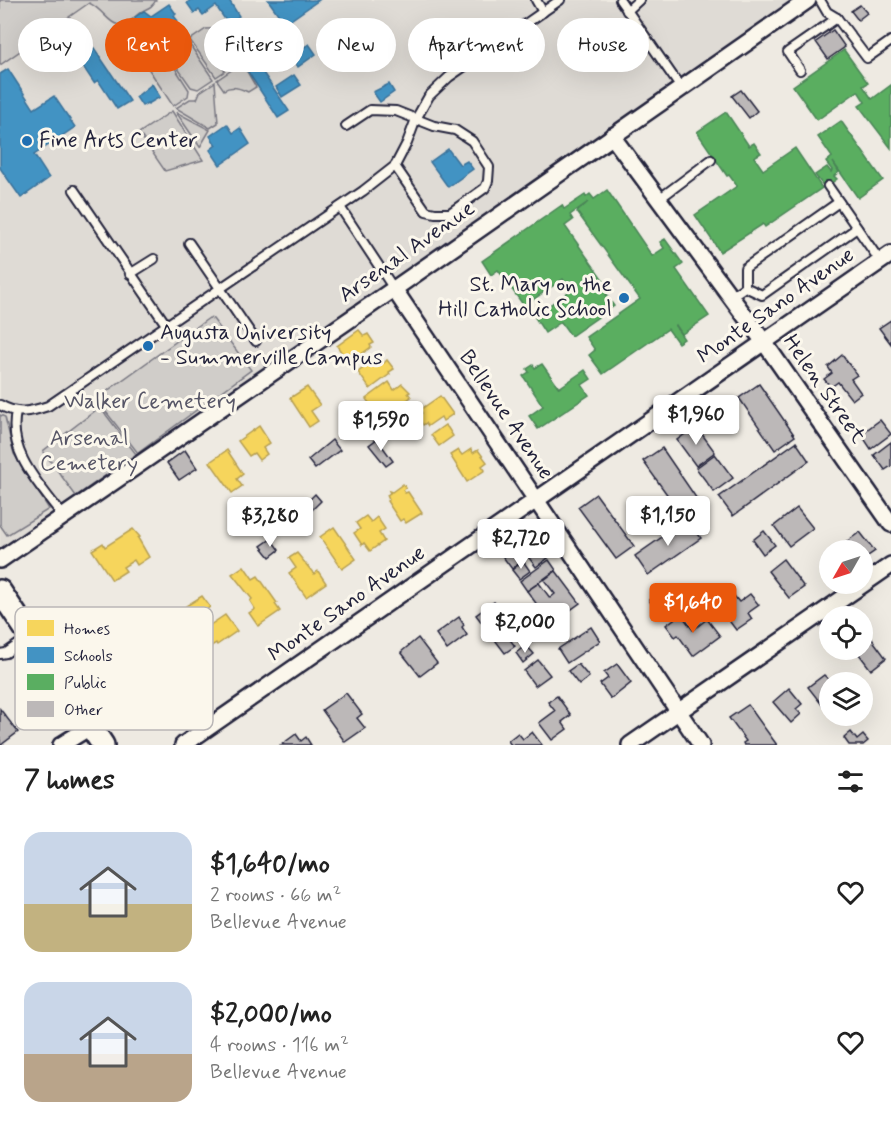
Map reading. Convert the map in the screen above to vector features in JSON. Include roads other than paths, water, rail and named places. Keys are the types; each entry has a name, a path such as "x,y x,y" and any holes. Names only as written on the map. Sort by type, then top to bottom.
{"main road":[{"path":"0,591 15,614"},
{"path":"92,730 103,745"}],"street":[{"name":"Arsenal Avenue","path":"0,560 808,0"},
{"name":"Helen Street","path":"612,136 764,342 891,524"},
{"name":"Monte Sano Avenue","path":"213,724 886,257"},
{"name":"Bellevue Avenue","path":"394,289 702,745"},
{"path":"630,745 891,565"},
{"path":"61,745 85,730"},
{"name":"Monte Sano Avenue","path":"183,745 205,730"}],"lane":[{"path":"536,0 543,12"},
{"path":"0,405 16,412 28,412 48,406 340,207 396,166 416,119 429,96 449,77 560,0"},
{"path":"620,0 681,88"},
{"path":"627,11 639,0"},
{"path":"820,0 827,12 837,18 867,58 891,41"},
{"path":"801,70 789,52 837,18"},
{"path":"346,126 370,110 396,111 434,126 455,130 472,141 489,167 488,181 485,188 450,213 435,213 426,211 396,166"},
{"path":"659,200 711,160"},
{"path":"828,186 857,228 886,257"},
{"path":"74,190 167,326"},
{"path":"745,287 745,267 839,202"},
{"path":"340,207 394,289"},
{"path":"745,287 762,295 857,228"},
{"path":"189,243 256,341"},
{"path":"130,274 154,259"},
{"path":"730,297 745,287"},
{"path":"16,412 13,424 15,442 25,464 63,516"},
{"path":"0,654 15,647"}],"place":[{"name":"Fine Arts Center","path":"27,141"},
{"name":"St. Mary on the Hill Catholic School","path":"624,298"},
{"name":"Augusta University - Summerville Campus","path":"148,346"}],"park label":[{"name":"Walker Cemetery","path":"150,402"},
{"name":"Arsenal Cemetery","path":"89,452"}]}
